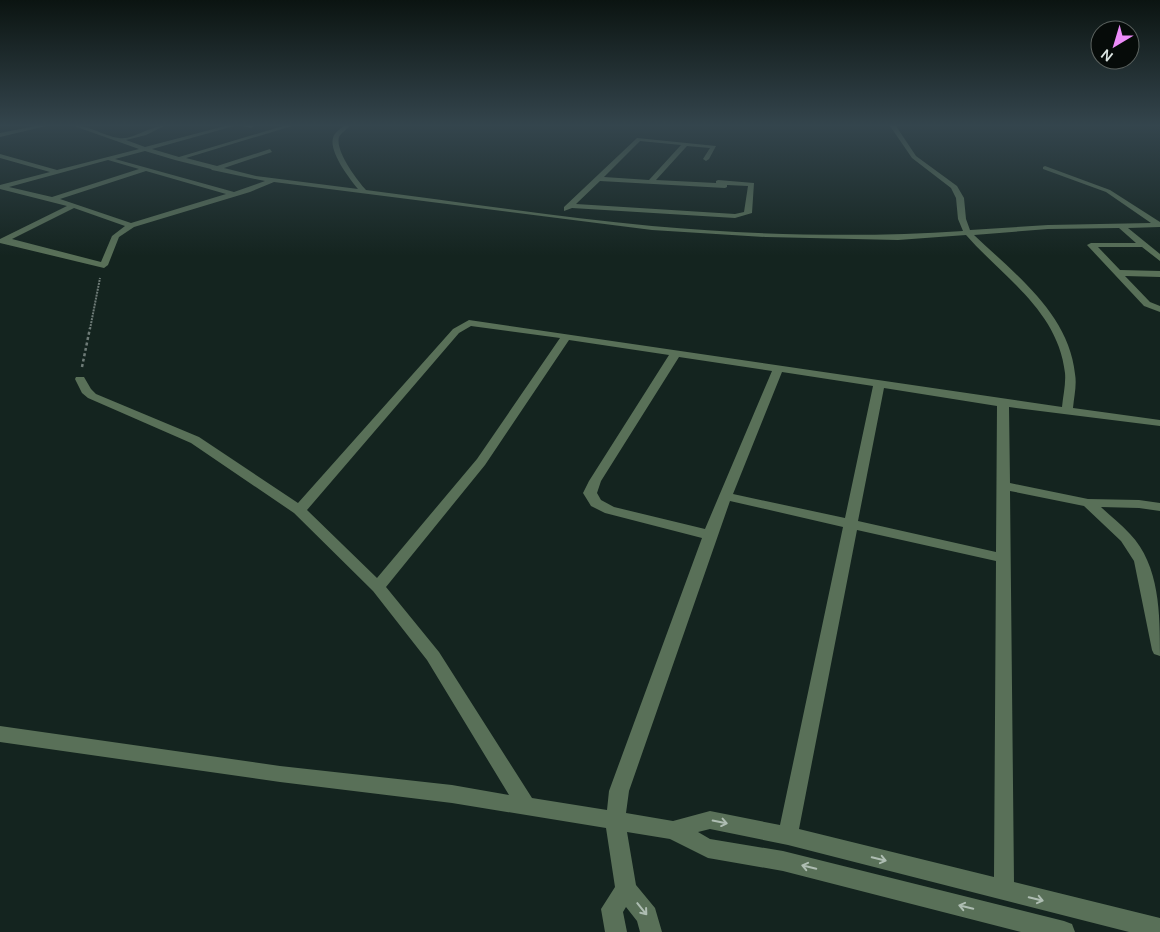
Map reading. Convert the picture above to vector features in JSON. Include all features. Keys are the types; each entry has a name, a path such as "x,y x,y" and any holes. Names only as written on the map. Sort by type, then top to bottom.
{"street":[{"path":"48,169 57,172"},
{"path":"1,187 66,169"},
{"path":"52,199 145,169"},
{"path":"149,169 235,194"},
{"path":"217,169 276,181 652,228 766,235 898,238 1048,227 1160,225"},
{"path":"348,169 353,179 364,192"},
{"path":"561,217 609,169"},
{"path":"650,182 662,169"},
{"path":"931,169 953,185 958,192 962,221 968,234 1008,269 1046,313 1059,334 1070,374 1067,411"},
{"path":"1049,169 1108,191 1160,225"},
{"path":"599,179 751,188"},
{"path":"3,241 104,265 108,248 116,236 131,225 276,181"},
{"path":"570,206 734,216 748,213 752,184 718,182"},
{"path":"1,187 74,205 131,225"},
{"path":"3,241 74,205"},
{"path":"1121,226 1160,258"},
{"path":"1145,245 1091,245 1148,304 1160,309"},
{"path":"1116,273 1160,274"},
{"path":"299,510 461,326 468,323 566,336 1003,403 1160,423"},
{"path":"378,587 481,462 506,428 566,336"},
{"path":"676,353 595,481 590,493 596,504 610,510 710,535"},
{"path":"651,932 647,916 626,890 615,821 619,791 710,535 778,368"},
{"path":"80,379 86,391 92,396 195,440 299,510 378,587 433,656 528,807"},
{"path":"788,836 879,384"},
{"path":"1003,403 1004,891"},
{"path":"1003,486 1088,503 1139,504 1160,507"},
{"path":"726,496 1003,558"},
{"path":"1088,503 1126,538 1141,561 1160,650"},
{"path":"0,734 280,774 452,794 673,830 708,848 782,861 1064,932"},
{"path":"673,830 710,820 788,836 1160,929"},
{"path":"616,932 612,910 626,890"}],"path":[{"path":"80,379 104,265"}]}
